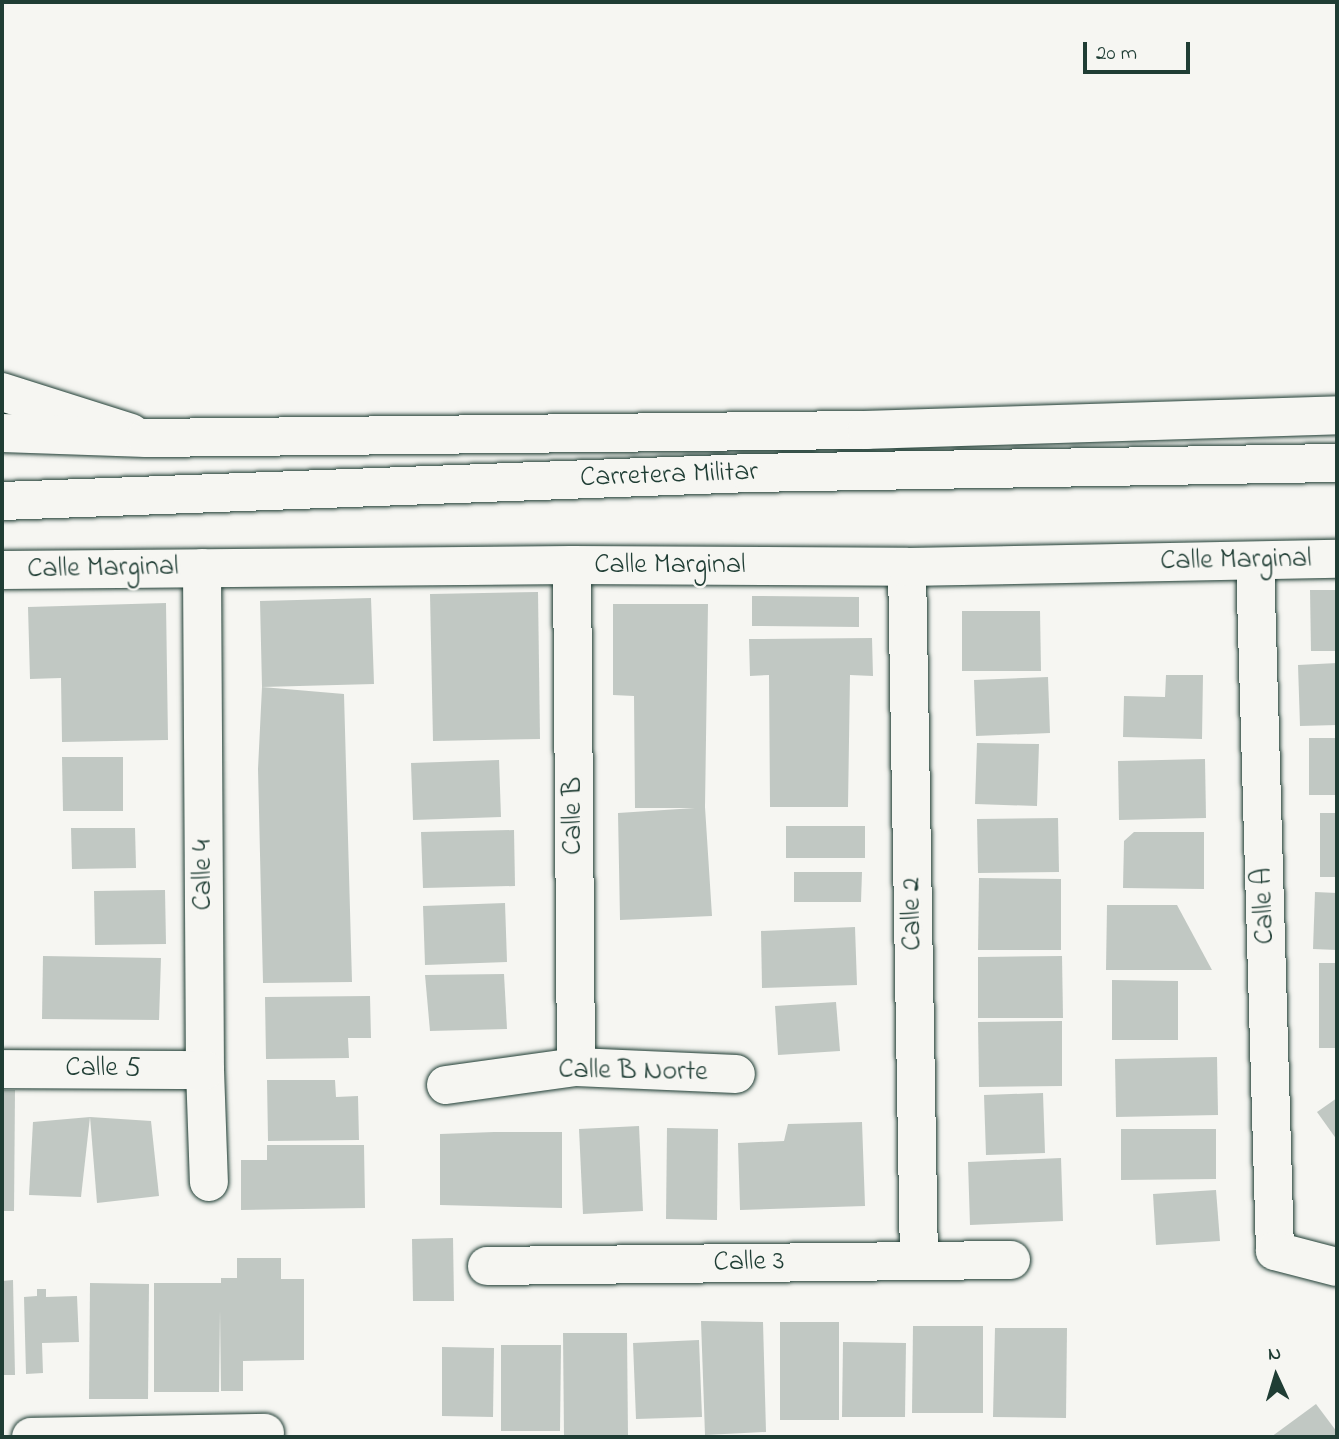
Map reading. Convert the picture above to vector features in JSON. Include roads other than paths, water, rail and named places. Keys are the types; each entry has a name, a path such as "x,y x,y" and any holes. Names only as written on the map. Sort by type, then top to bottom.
{"street":[{"path":"2,392 146,438"},
{"name":"Carretera Militar","path":"2,433 146,438 867,430 1337,415"},
{"name":"Carretera Militar","path":"2,501 750,473 1337,463"},
{"name":"Calle Marginal","path":"2,570 572,565 907,567 1337,559"},
{"name":"Calle A","path":"1255,561 1275,1251 1337,1267"},
{"name":"Calle B","path":"572,565 576,1067"},
{"name":"Calle 2","path":"907,567 919,1261"},
{"name":"Calle 4","path":"202,568 205,1070 209,1182"},
{"name":"Calle B Norte","path":"446,1085 576,1067 736,1074"},
{"name":"Calle 5","path":"2,1069 205,1070"},
{"name":"Calle 3","path":"487,1266 1011,1260"},
{"path":"31,1437 265,1433"}]}
